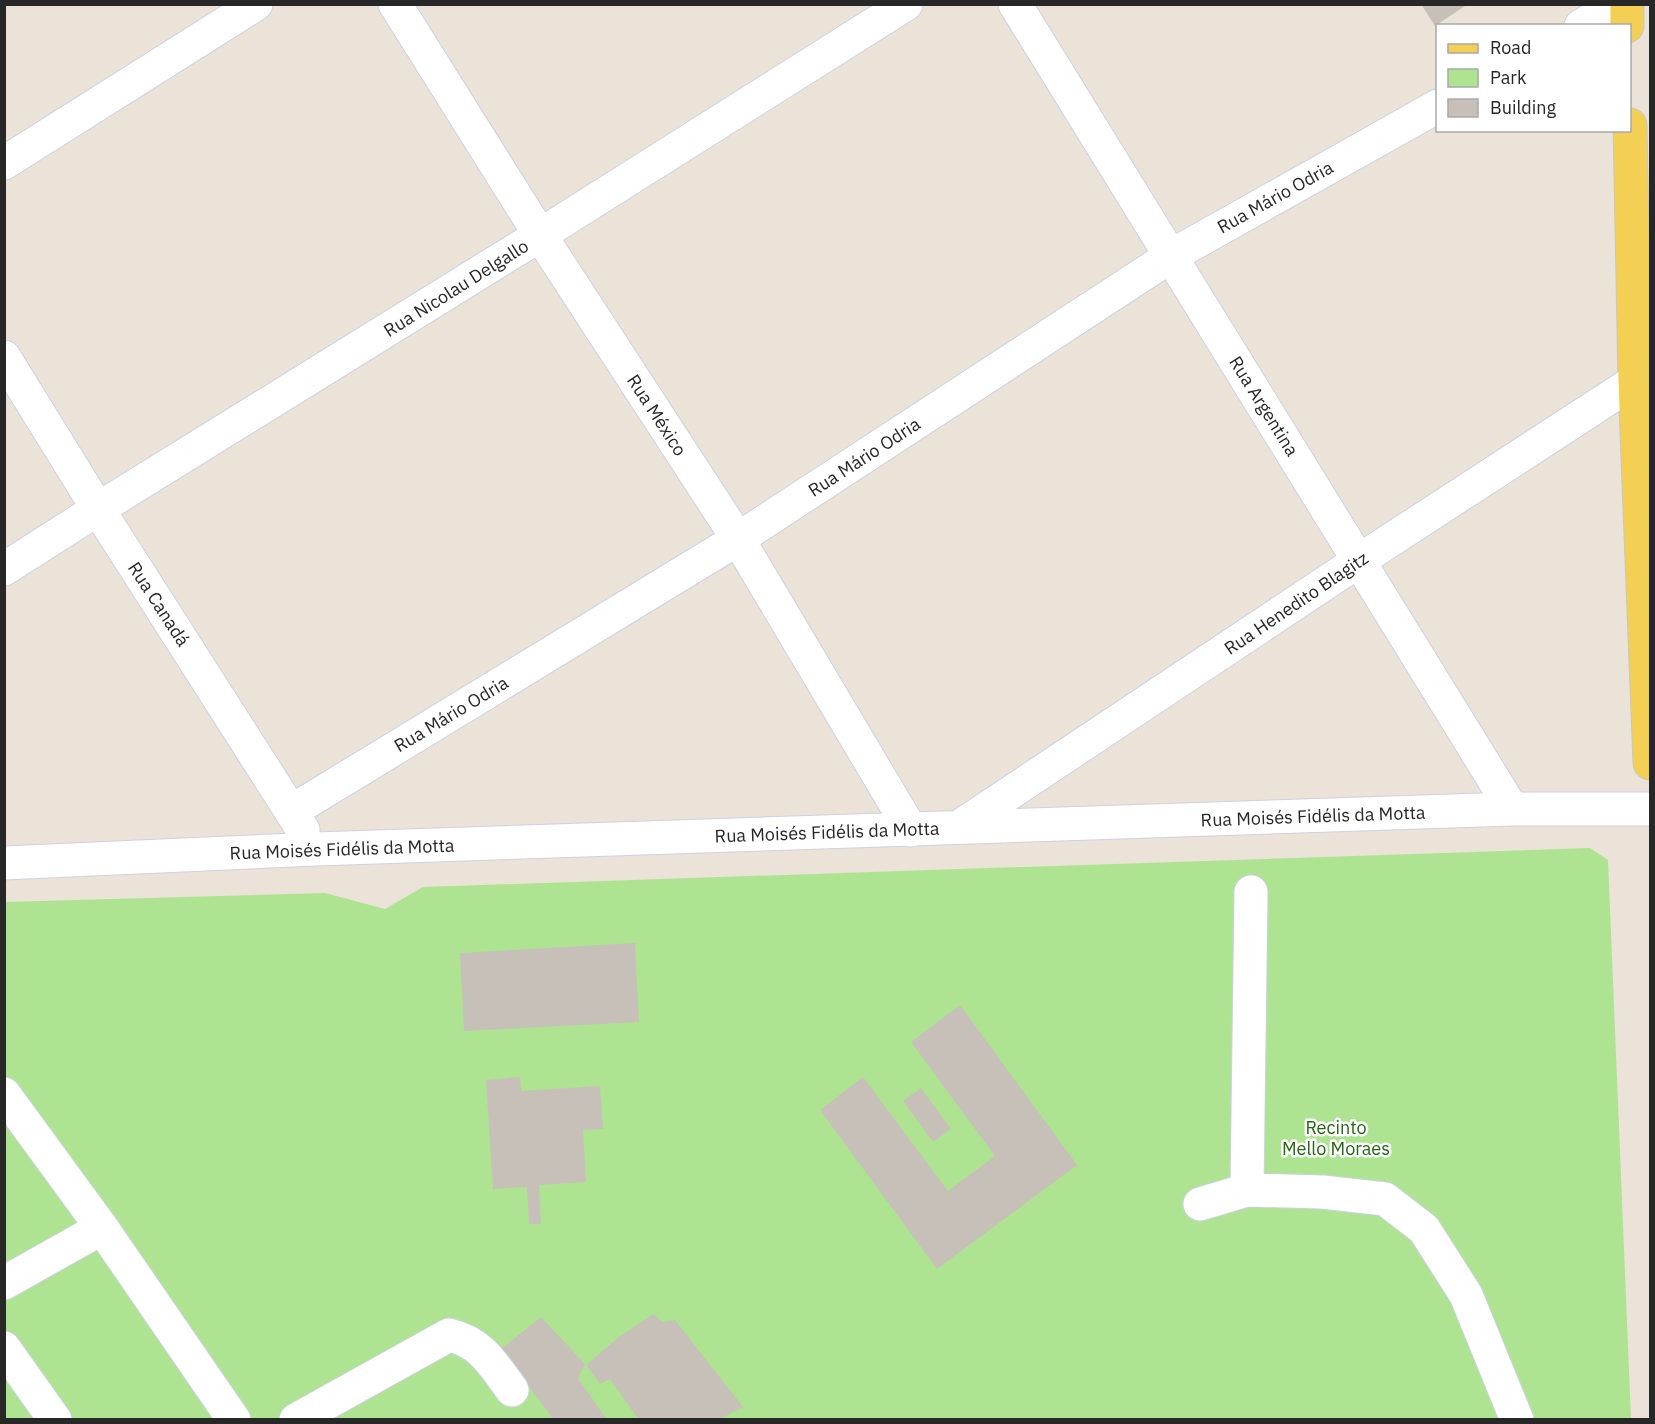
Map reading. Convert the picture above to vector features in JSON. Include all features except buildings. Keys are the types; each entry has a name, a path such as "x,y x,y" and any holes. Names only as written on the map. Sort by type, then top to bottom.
{"main road":[{"path":"1627,4 1628,24"},
{"path":"1629,132 1635,381 1650,763"}],"street":[{"path":"4,163 256,4"},
{"name":"Rua México","path":"395,4 540,235 738,539 911,830"},
{"name":"Rua Nicolau Delgallo","path":"4,569 906,4"},
{"name":"Rua Argentina","path":"1015,4 1512,809"},
{"path":"1584,24 1618,4"},
{"name":"Rua Mário Odria","path":"292,811 738,539 1171,256 1436,107"},
{"name":"Rua Canadá","path":"4,357 98,509 316,849"},
{"name":"Rua Henedito Blagitz","path":"959,827 1360,560 1635,381"},
{"name":"Rua Moisés Fidélis da Motta","path":"4,863 316,849 959,827 1512,809 1650,809"},
{"path":"1247,1190 1251,892"},
{"path":"4,1094 102,1228 234,1419"},
{"path":"1200,1204 1247,1190 1322,1192 1385,1199 1424,1229 1466,1295 1517,1419"},
{"path":"4,1283 102,1228"},
{"path":"297,1419 449,1335 465,1339 486,1356 512,1390"},
{"path":"4,1348 55,1419"}],"green space":[{"name":"Recinto Mello Moraes","path":"1590,848 1608,860 1631,1419 5,1419 4,902 325,893 385,909 423,887"}]}
